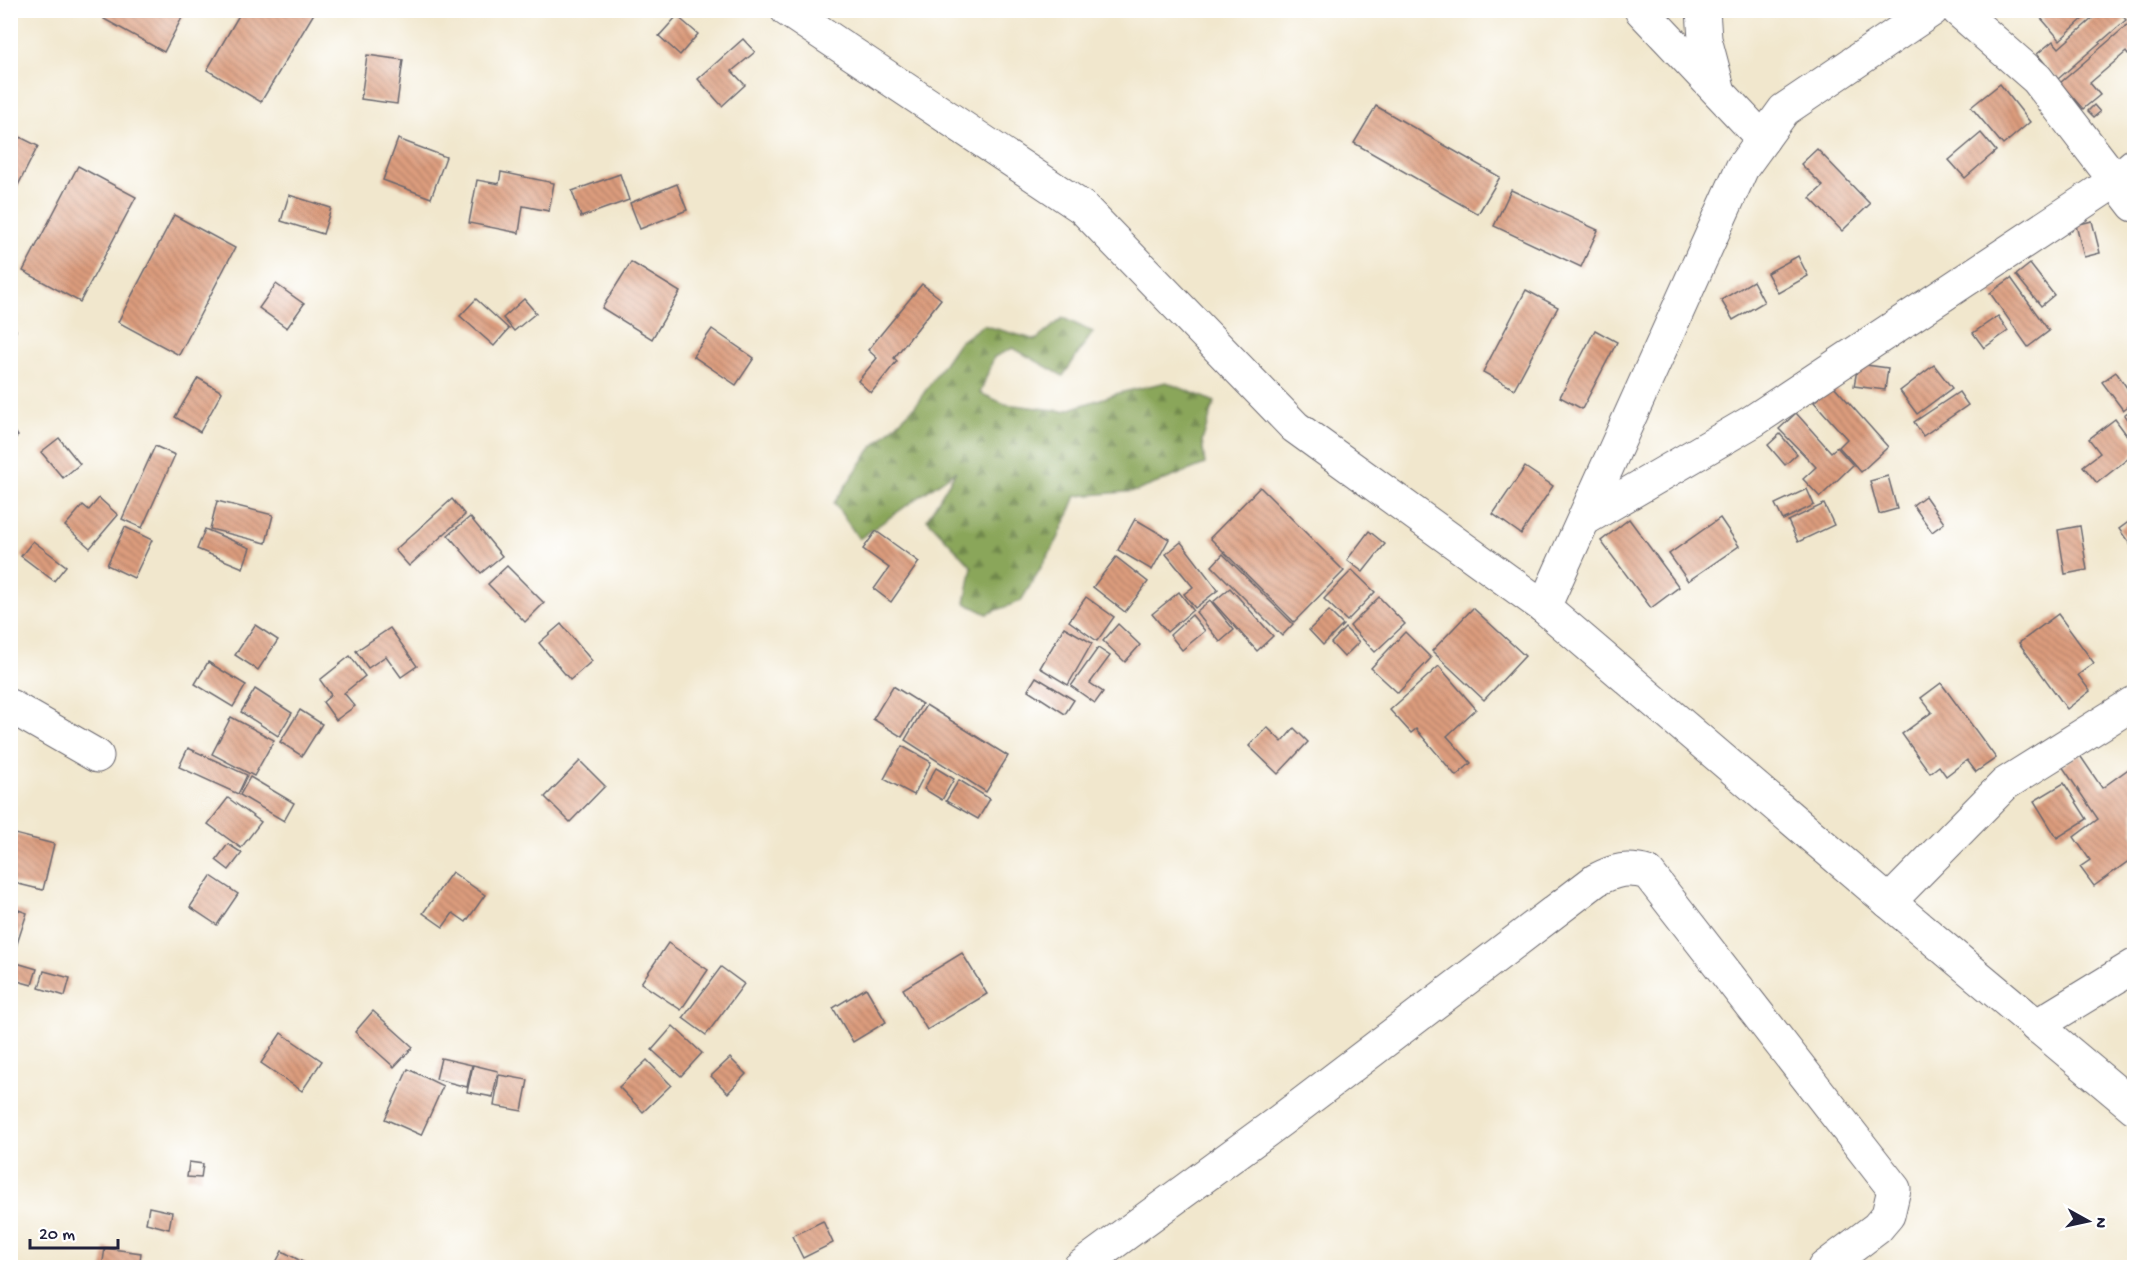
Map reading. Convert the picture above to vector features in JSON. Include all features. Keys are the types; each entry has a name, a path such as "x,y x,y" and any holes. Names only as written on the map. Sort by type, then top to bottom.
{"street":[{"path":"787,10 1083,208 1295,427 1544,607 1889,902 2134,1107"},
{"path":"1641,10 1763,139"},
{"path":"1703,10 1705,39 1719,93"},
{"path":"1544,607 1742,168 1784,110 1932,10"},
{"path":"1585,519 1753,421 2128,184 2037,79 1958,10"},
{"path":"1889,902 2005,784 2134,704"},
{"path":"10,706 97,756"},
{"path":"1079,1268 1291,1112 1596,880 1618,869 1633,869 1648,873 1894,1189 1888,1215 1877,1228 1824,1268"},
{"path":"2036,1026 2134,966"}],"green space":[{"path":"1063,318 1093,332 1063,376 1013,348 994,357 980,393 1005,404 1064,411 1119,393 1166,382 1215,402 1202,441 1205,464 1137,491 1076,496 1058,539 1021,601 987,614 965,603 972,567 927,519 956,471 859,539 834,503 870,450 915,406 958,343 983,325 1036,340"}],"building":[{"path":"108,10 186,10 164,52 104,19"},
{"path":"242,10 316,10 261,102 207,70"},
{"path":"2034,10 2083,10 2087,15 2060,40"},
{"path":"2102,10 2118,10 2126,20 2058,79 2037,54 2053,41 2059,48"},
{"path":"2125,10 2134,10 2134,50 2128,55 2126,52 2090,83 2100,95 2083,109 2060,83 2133,20"},
{"path":"677,16 698,34 680,55 659,36"},
{"path":"743,39 755,52 732,71 745,85 722,106 698,79"},
{"path":"367,55 403,60 397,104 361,99"},
{"path":"2000,84 2030,122 2003,145 1971,107"},
{"path":"2094,105 2100,112 2094,117 2088,111"},
{"path":"1376,106 1500,177 1478,214 1354,143"},
{"path":"10,132 38,146 10,201"},
{"path":"1981,133 1996,151 1965,178 1949,160"},
{"path":"398,139 446,157 431,198 383,180"},
{"path":"1817,149 1870,204 1842,231 1810,198 1823,186 1801,164"},
{"path":"78,166 136,197 80,302 23,271"},
{"path":"501,172 554,183 549,211 523,206 519,233 469,223 477,180 499,184"},
{"path":"620,174 629,200 581,217 572,191"},
{"path":"677,184 687,210 640,229 630,203"},
{"path":"1511,190 1598,230 1581,267 1494,226"},
{"path":"289,195 331,208 323,234 281,221"},
{"path":"174,215 235,248 179,355 118,322"},
{"path":"2092,221 2100,253 2084,257 2076,225"},
{"path":"1798,256 1808,276 1778,293 1767,273"},
{"path":"631,262 680,292 652,339 602,308"},
{"path":"2030,264 2054,295 2041,306 2016,275"},
{"path":"2011,278 2049,331 2028,347 1990,293"},
{"path":"1753,281 1764,302 1733,320 1721,300"},
{"path":"276,284 304,304 287,328 259,308"},
{"path":"922,284 941,299 894,358 897,361 871,393 858,381 877,358 868,350"},
{"path":"1526,290 1558,307 1514,389 1483,372"},
{"path":"476,299 509,329 494,346 460,316"},
{"path":"524,299 536,313 514,331 503,318"},
{"path":"1998,316 2008,331 1984,348 1973,333"},
{"path":"10,329 16,330 11,349 10,349"},
{"path":"712,329 754,358 736,385 693,356"},
{"path":"1595,330 1617,342 1582,409 1560,397"},
{"path":"1858,364 1888,368 1885,390 1854,386"},
{"path":"1934,365 1952,388 1917,414 1900,391"},
{"path":"2116,372 2134,398 2134,402 2123,410 2102,382"},
{"path":"198,378 222,392 200,432 175,417"},
{"path":"1833,385 1888,447 1861,472 1839,447 1847,439 1814,402"},
{"path":"1959,392 1968,405 1923,436 1914,422"},
{"path":"2134,408 2134,430 2124,415"},
{"path":"1796,413 1831,452 1837,447 1853,465 1820,497 1803,479 1816,467 1779,429"},
{"path":"2115,419 2134,445 2134,454 2097,483 2083,466 2100,453 2089,439"},
{"path":"10,424 18,436 10,441"},
{"path":"1780,434 1797,454 1785,465 1768,445"},
{"path":"59,438 80,464 63,478 41,452"},
{"path":"155,446 175,455 142,528 122,519"},
{"path":"1525,467 1553,486 1521,534 1493,514"},
{"path":"1888,476 1897,509 1879,514 1870,481"},
{"path":"1260,487 1344,571 1294,622 1210,538"},
{"path":"1807,489 1814,505 1783,520 1775,504"},
{"path":"1925,496 1944,523 1932,532 1913,505"},
{"path":"99,498 118,515 90,548 65,526 83,505 89,510"},
{"path":"452,499 465,515 409,566 395,550"},
{"path":"217,501 273,515 266,543 210,529"},
{"path":"1824,504 1834,525 1798,542 1788,521"},
{"path":"470,517 502,556 481,573 448,535"},
{"path":"1720,518 1739,546 1688,581 1669,554"},
{"path":"2134,518 2134,550 2119,529"},
{"path":"1135,519 1169,539 1152,570 1118,550"},
{"path":"1629,519 1679,587 1651,608 1601,541"},
{"path":"2080,526 2087,570 2065,574 2058,530"},
{"path":"125,527 152,540 134,578 107,565"},
{"path":"205,529 250,548 243,568 197,549"},
{"path":"876,531 919,562 891,602 874,589 889,568 863,549"},
{"path":"1369,531 1385,544 1363,572 1347,560"},
{"path":"33,541 66,566 54,581 21,556"},
{"path":"1181,542 1218,590 1195,608 1184,594 1193,587 1166,554"},
{"path":"1223,554 1293,624 1282,636 1212,566"},
{"path":"1116,557 1148,582 1125,612 1093,587"},
{"path":"507,566 544,603 525,622 488,584"},
{"path":"1352,570 1375,592 1347,621 1324,599"},
{"path":"1230,588 1273,636 1257,651 1213,602"},
{"path":"1179,592 1193,610 1167,632 1152,614"},
{"path":"1086,597 1114,617 1097,641 1069,621"},
{"path":"1379,597 1405,624 1375,652 1350,626"},
{"path":"1210,600 1234,630 1220,642 1196,612"},
{"path":"1473,608 1525,656 1484,700 1432,651"},
{"path":"1329,611 1343,625 1323,645 1309,630"},
{"path":"2058,614 2094,663 2078,675 2090,691 2067,709 2019,643"},
{"path":"1192,615 1205,631 1182,650 1170,635"},
{"path":"561,624 592,661 570,680 539,643"},
{"path":"1118,624 1140,645 1125,662 1103,641"},
{"path":"255,625 278,640 258,670 235,655"},
{"path":"1064,627 1092,643 1068,685 1040,668"},
{"path":"390,628 417,666 401,677 386,656 368,668 356,651"},
{"path":"1345,628 1359,642 1344,657 1331,643"},
{"path":"1405,632 1431,658 1398,693 1371,668"},
{"path":"1098,648 1110,656 1090,683 1103,692 1095,703 1071,686"},
{"path":"350,656 365,676 344,693 355,706 336,720 323,702 331,695 320,680"},
{"path":"208,662 246,685 233,707 195,684"},
{"path":"1439,666 1476,709 1447,736 1471,763 1456,776 1416,729 1411,733 1390,710"},
{"path":"1036,677 1074,700 1065,714 1028,690"},
{"path":"1941,683 1996,758 1976,772 1967,760 1946,776 1939,766 1930,773 1902,734 1932,712 1921,698"},
{"path":"893,686 922,704 902,737 873,719"},
{"path":"255,689 292,713 278,736 241,712"},
{"path":"926,705 1008,756 986,792 905,740"},
{"path":"300,710 322,724 302,756 280,742"},
{"path":"231,717 274,740 254,776 212,754"},
{"path":"1267,727 1282,742 1294,728 1308,742 1278,774 1249,746"},
{"path":"902,746 931,762 914,795 884,779"},
{"path":"188,748 247,775 238,794 179,767"},
{"path":"2079,754 2102,788 2134,765 2134,829 2132,831 2134,857 2094,886 2080,867 2090,860 2074,837 2098,819 2062,766"},
{"path":"580,761 605,786 570,822 545,797"},
{"path":"936,768 954,779 942,800 924,789"},
{"path":"250,777 294,803 284,821 240,795"},
{"path":"959,780 990,799 978,819 946,801"},
{"path":"2064,783 2087,819 2057,838 2034,801"},
{"path":"228,798 261,822 241,848 208,824"},
{"path":"15,834 54,844 43,890 10,882 10,852"},
{"path":"228,844 242,853 229,870 216,860"},
{"path":"452,872 485,895 466,922 453,913 443,927 423,913"},
{"path":"211,876 238,894 217,925 190,907"},
{"path":"10,907 27,913 14,953 10,951"},
{"path":"668,943 708,970 681,1010 641,983"},
{"path":"962,953 987,994 927,1030 903,989"},
{"path":"10,961 37,969 32,985 10,979"},
{"path":"721,967 744,984 706,1035 683,1018"},
{"path":"44,971 70,978 65,996 39,988"},
{"path":"866,988 886,1022 853,1042 833,1008"},
{"path":"373,1011 413,1047 394,1067 355,1032"},
{"path":"673,1026 702,1053 681,1076 652,1050"},
{"path":"281,1033 322,1061 302,1091 261,1063"},
{"path":"441,1058 472,1065 467,1087 436,1079"},
{"path":"730,1058 746,1074 728,1093 711,1076"},
{"path":"647,1060 671,1085 643,1112 619,1087"},
{"path":"473,1065 498,1071 493,1097 467,1092"},
{"path":"408,1069 443,1086 421,1135 385,1119"},
{"path":"499,1075 528,1080 522,1111 494,1106"},
{"path":"189,1162 203,1164 201,1178 187,1177"},
{"path":"149,1207 172,1212 169,1229 146,1223"},
{"path":"823,1221 833,1243 803,1258 792,1236"},
{"path":"105,1248 141,1253 139,1268 102,1268"},
{"path":"282,1251 314,1268 273,1268"}]}
